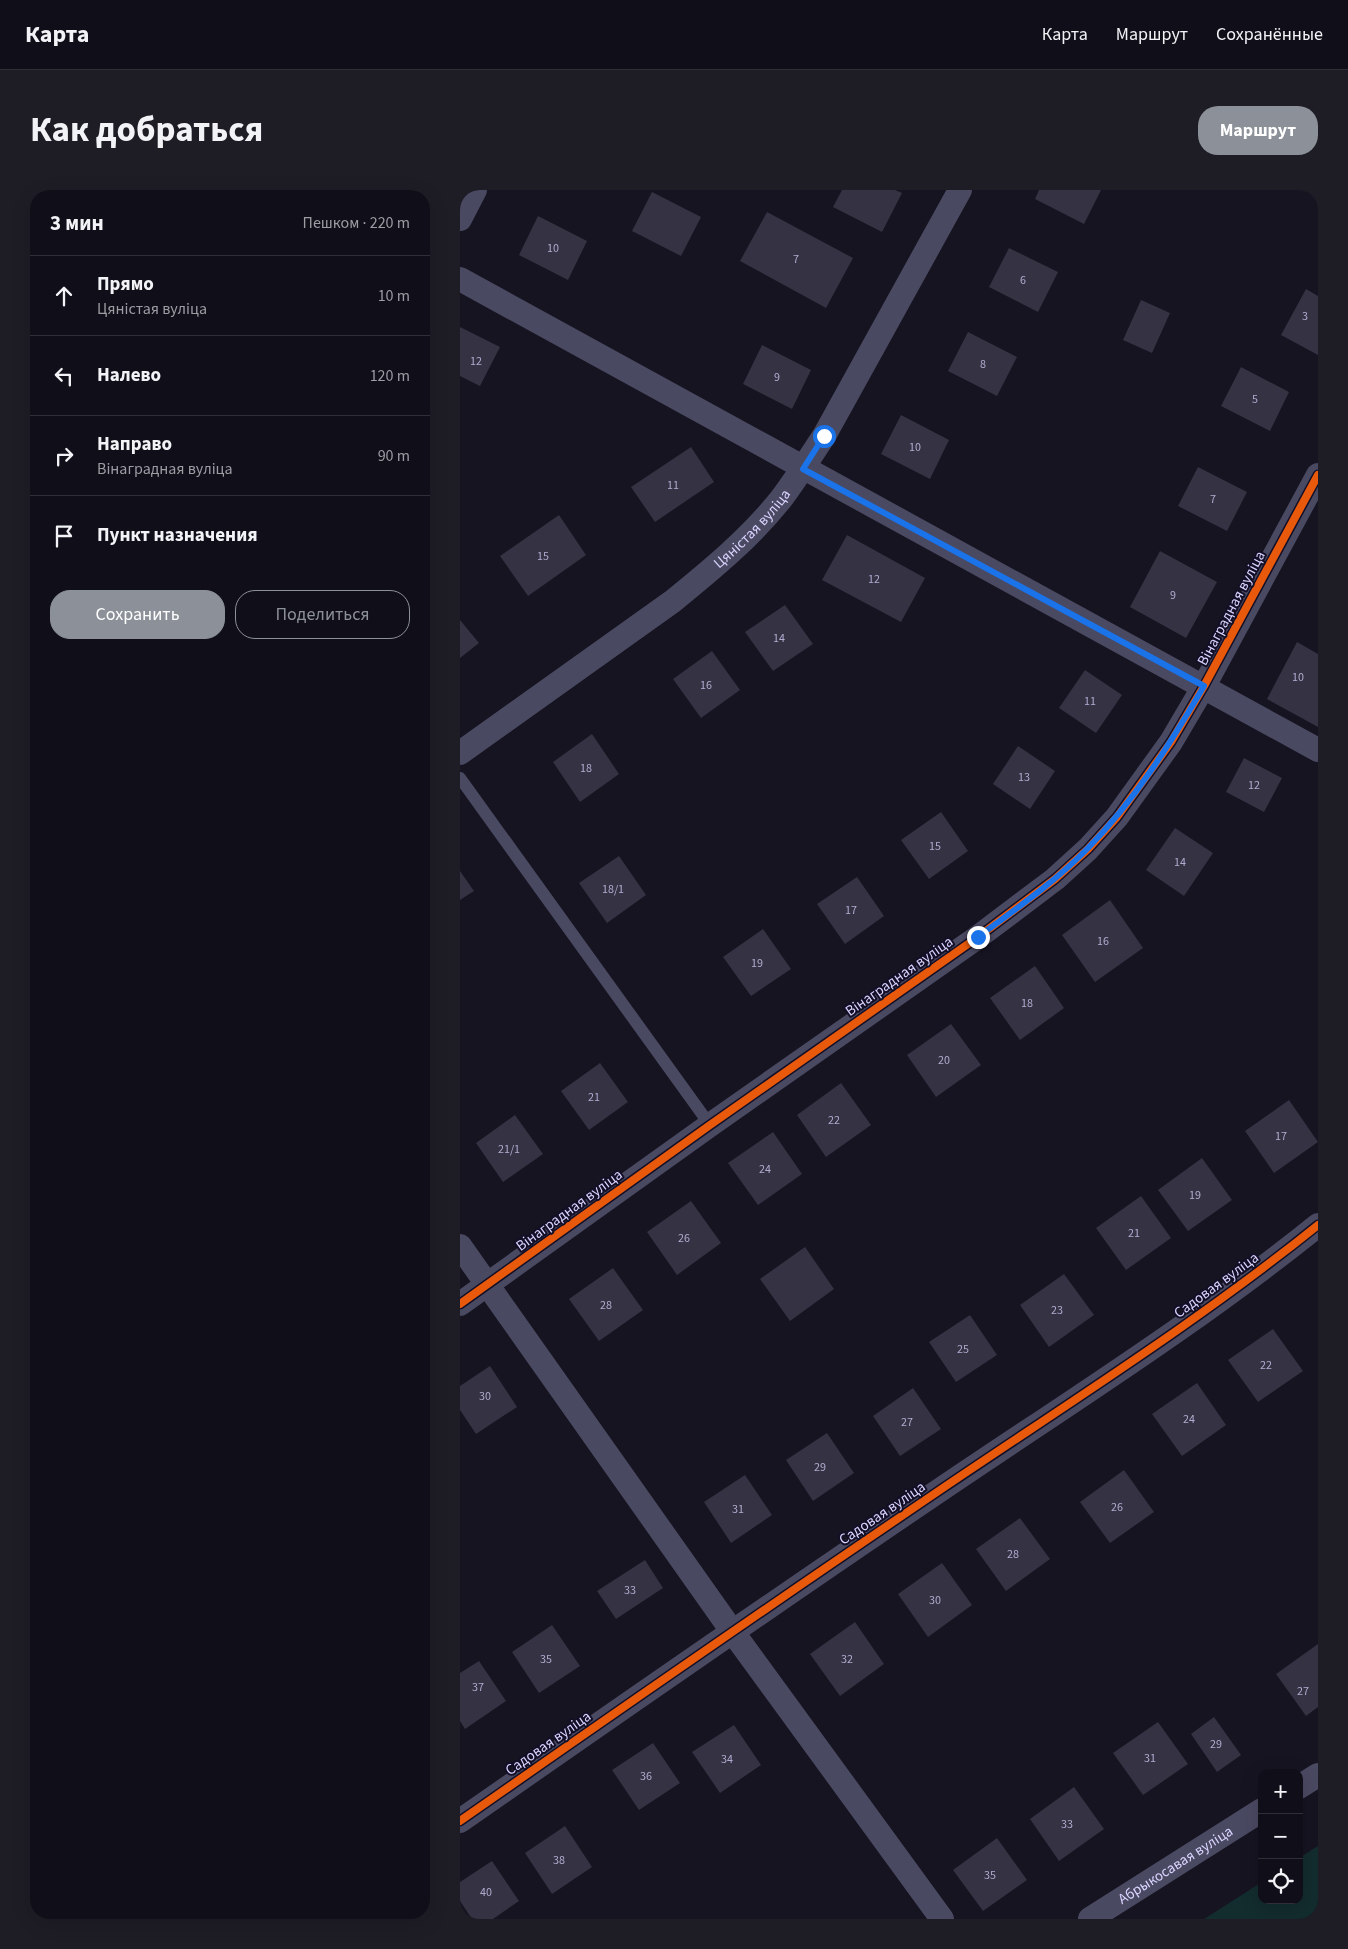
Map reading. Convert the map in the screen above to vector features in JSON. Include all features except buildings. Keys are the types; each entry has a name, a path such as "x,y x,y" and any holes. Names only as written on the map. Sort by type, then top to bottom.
{"street":[{"path":"460,219 475,190"},
{"name":"Цяністая вуліца","path":"460,753 700,580 756,527 780,500 803,469 842,404 960,190"},
{"path":"460,279 1318,750"},
{"name":"Вінаградная вуліца","path":"460,1304 710,1125 978,937 1056,879 1088,849 1117,817 1171,742 1204,686 1318,475"},
{"name":"Садовая вуліца","path":"460,1821 732,1630 1175,1332 1274,1260 1318,1225"},
{"path":"460,1246 732,1630 942,1919"},
{"path":"1303,1784 1318,1775"},
{"name":"Абрыкосавая вуліца","path":"1090,1919 1258,1813"}],"lane":[{"path":"460,778 710,1125"}],"green space":[{"path":"1318,1846 1318,1919 1204,1919 1258,1885 1258,1904 1303,1904 1303,1855"}],"cycle path":[{"path":"460,1304 710,1125 978,937 1055,879 1088,849 1117,817 1171,742 1204,686 1318,475"},
{"path":"460,1821 819,1572 1132,1362 1273,1261 1318,1225"}],"route":[{"path":"824,436 803,469 1204,686 1171,742 1117,817 1088,849 1056,879 978,937"}]}
